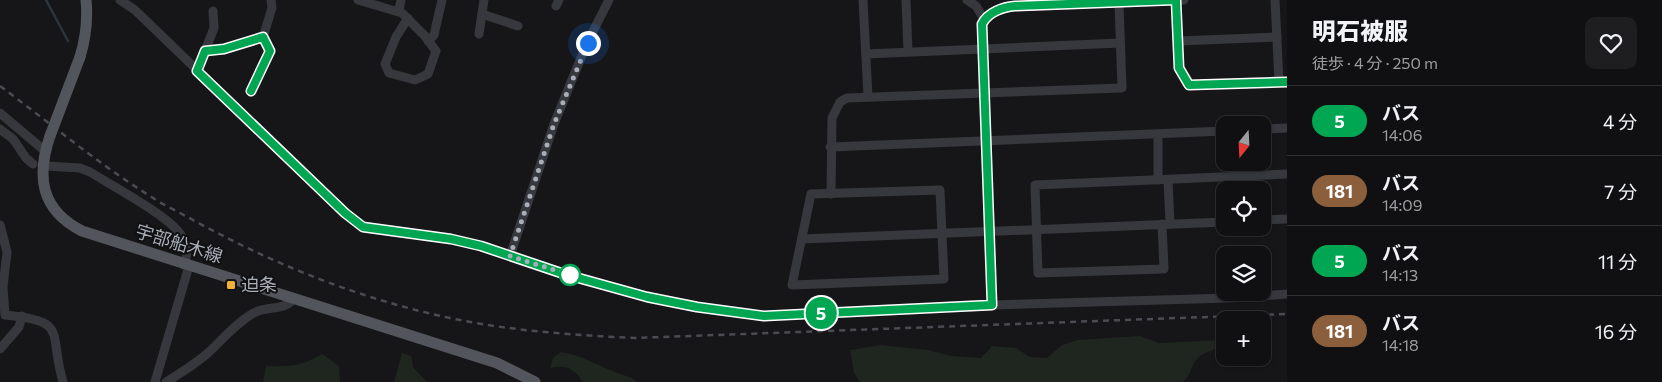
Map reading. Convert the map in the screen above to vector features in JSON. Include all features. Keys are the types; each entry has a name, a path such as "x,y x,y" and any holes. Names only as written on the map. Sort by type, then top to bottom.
{"main road":[{"name":"宇部船木線","path":"86,0 88,22 80,56 50,136 42,164 44,189 53,208 66,221 93,236 497,363 536,382"}],"street":[{"path":"120,0 135,10 354,222 372,228 481,246 564,274 647,297 697,307 764,316 992,305 1229,298 1287,294"},
{"path":"251,91 270,51 263,37 272,8 271,0"},
{"path":"360,0 398,10 408,18 436,52 428,74 415,80 389,73 385,64 396,37 408,18"},
{"path":"398,10 401,0"},
{"path":"428,41 434,35 442,0"},
{"path":"479,34 484,0"},
{"path":"510,256 554,124 588,43 609,0"},
{"path":"863,0 868,97"},
{"path":"906,0 908,52"},
{"path":"967,0 976,6 984,19"},
{"path":"1176,0 1179,68 1189,85 1283,82 1277,37 1275,0"},
{"path":"992,305 982,49 982,24 984,19 1004,7 1184,0"},
{"path":"831,194 830,146 832,118 835,108 840,102 848,98 1122,88 1119,3"},
{"path":"197,71 214,28 213,10"},
{"path":"482,14 518,26"},
{"path":"205,51 224,49 263,37"},
{"path":"1178,41 1277,37"},
{"path":"866,54 1120,44"},
{"path":"0,113 45,151"},
{"path":"0,128 13,139 26,158 33,164"},
{"path":"1271,129 1287,128"},
{"path":"830,146 1216,131"},
{"path":"1158,134 1158,180"},
{"path":"47,166 80,168 90,172 165,221 181,235 187,256 186,265 155,382"},
{"path":"1168,180 1164,270 1038,273 1035,185 1287,174"},
{"path":"940,190 944,279 792,285 811,194 831,194 940,190"},
{"path":"1271,220 1287,219"},
{"path":"802,239 1216,222"},
{"path":"0,225 7,252 3,287 3,316 22,316 46,323 55,335 63,382"},
{"path":"166,382 192,366 250,315 269,307 283,307 290,304 294,298"},
{"path":"0,349 18,328 22,316"}],"shaded area":[{"path":"1140,336 1159,343 1216,340 1216,350 1201,356 1183,382 860,382 854,373 850,350 880,345 928,350 951,356 981,358 992,346 1016,348 1030,357 1047,358 1062,345 1078,340"},
{"path":"561,352 582,358 637,382 583,382 570,369 565,367 550,368 553,358"},
{"path":"402,353 411,356 413,367 427,382 394,382"},
{"path":"322,354 339,366 340,382 263,382 266,366 295,365 309,361"}],"waterway":[{"path":"46,0 68,41"}],"railway":[{"path":"0,86 130,183 160,202 223,236 286,265 350,290 383,301 450,318 542,332 635,338 1287,314"}],"bus line":[{"name":"5","path":"251,91 270,51 263,37 224,49 205,51 197,71 354,222 363,227 451,239 481,246 564,274 671,303 764,316 992,305 982,24 984,19 1004,7 1176,0 1179,68 1189,85 1287,82"}],"place":[{"name":"迫条","path":"231,285"}],"route":[{"path":"570,275 510,256 554,124 588,43"}]}
